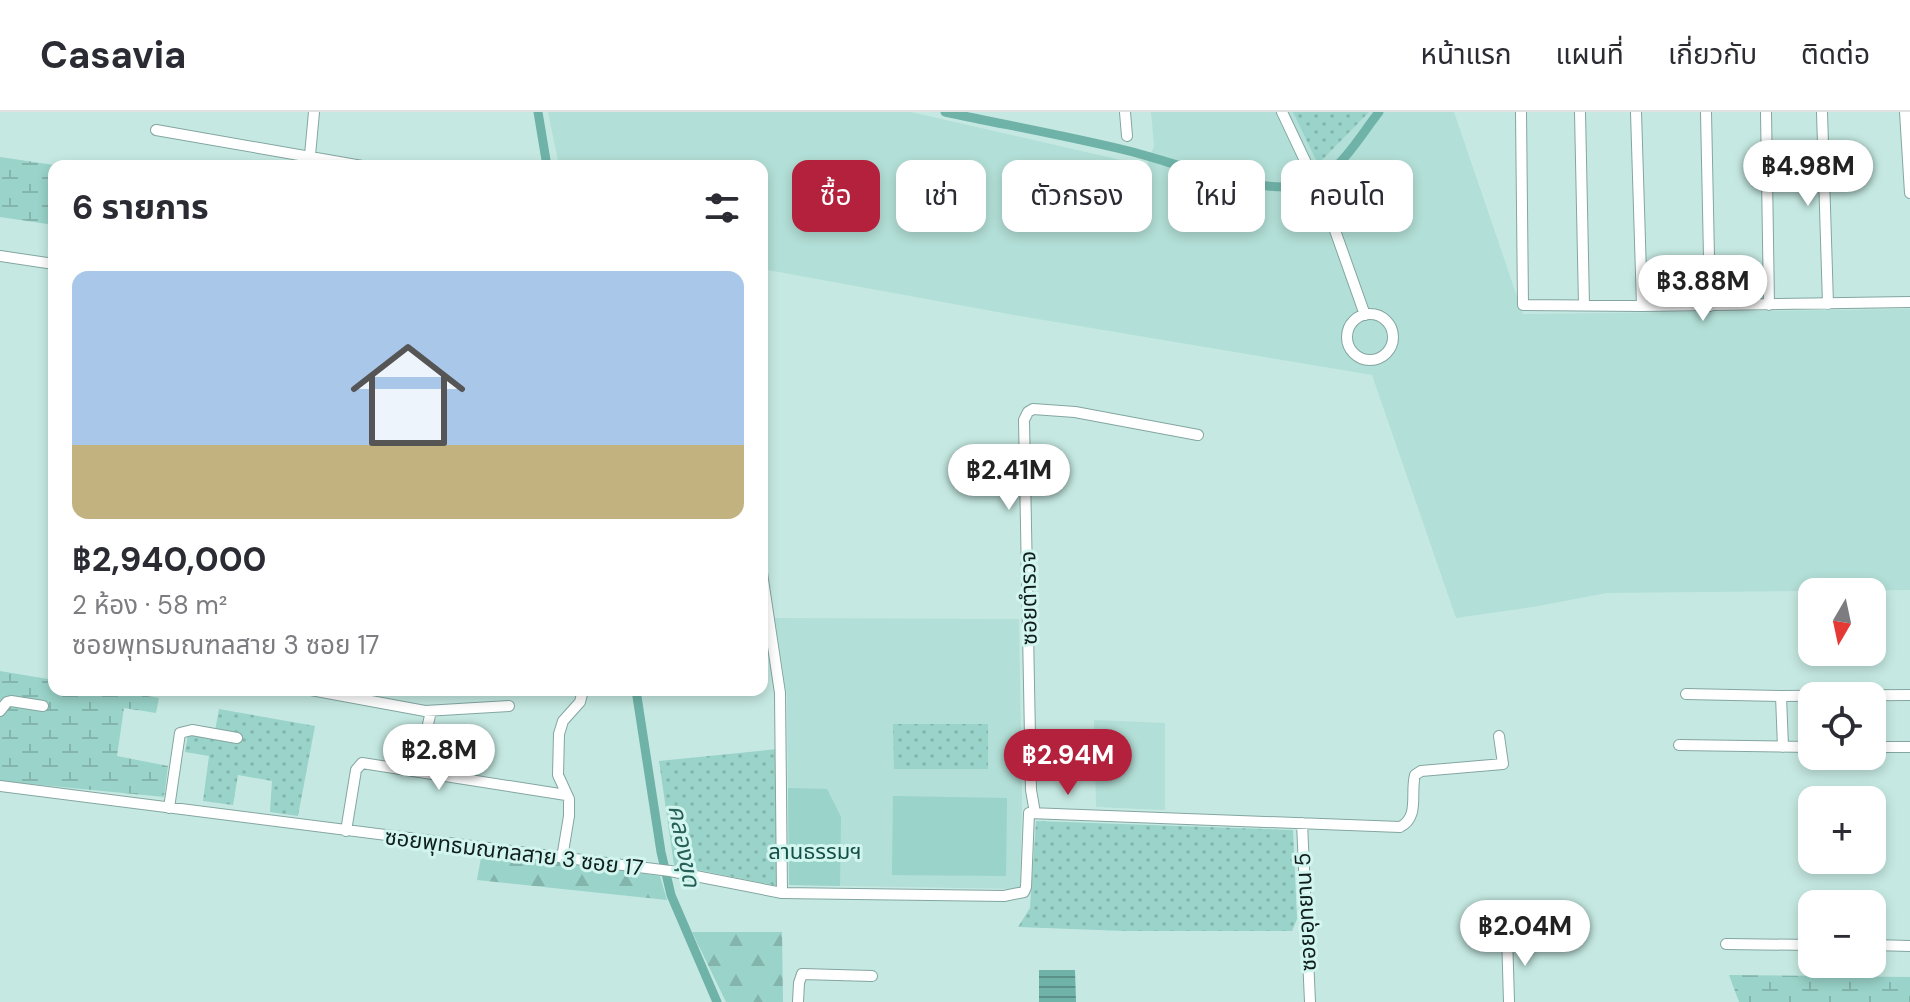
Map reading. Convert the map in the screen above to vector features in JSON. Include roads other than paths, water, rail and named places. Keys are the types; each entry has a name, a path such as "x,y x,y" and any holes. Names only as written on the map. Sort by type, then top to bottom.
{"street":[{"path":"310,160 314,112"},
{"path":"1125,112 1127,136"},
{"path":"1282,112 1326,205 1365,315"},
{"path":"1521,112 1523,305 1710,306 1910,302"},
{"path":"1580,112 1584,305"},
{"path":"1636,112 1642,306"},
{"path":"1706,112 1710,306"},
{"path":"1766,112 1769,305"},
{"path":"1822,112 1828,304"},
{"path":"1905,112 1910,193"},
{"path":"156,130 300,160"},
{"path":"0,256 48,263"},
{"path":"1365,315 1380,317 1392,330 1388,351 1375,359 1360,357 1348,342 1350,326 1365,315"},
{"name":"ซอยตำรวจ","path":"1035,813 1031,780 1024,420 1033,409 1075,412 1198,435"},
{"path":"768,613 780,693 782,893"},
{"path":"1686,694 1910,695"},
{"path":"347,696 431,711 509,706"},
{"path":"562,858 569,799 558,775 559,734 563,721 582,696"},
{"path":"1781,696 1783,747"},
{"path":"0,711 11,701 43,706"},
{"path":"422,751 431,711"},
{"path":"169,808 180,733 192,730 237,738"},
{"path":"1035,813 1400,827 1410,819 1413,811 1415,775 1421,771 1503,764 1499,736"},
{"path":"1679,745 1798,747"},
{"path":"1886,747 1910,747"},
{"path":"346,831 356,770 362,763 566,795"},
{"name":"ซอยพุทธมณฑลสาย 3 ซอย 17","path":"0,786 670,871 782,893 1019,895 1026,887 1029,813 1035,813"},
{"name":"ซอยอุทยาน 5","path":"1302,823 1310,1002"},
{"path":"1507,934 1509,1002"},
{"path":"1726,944 1798,945"},
{"path":"1886,945 1910,946"},
{"path":"798,1002 802,974 872,976"}],"waterway":[{"name":"คลองขุด","path":"538,112 546,160"},
{"path":"945,112 1149,156 1219,177 1288,187 1307,184 1339,164 1379,112"},
{"name":"คลองขุด","path":"637,696 661,852 671,895 717,1002"}],"park label":[{"name":"ลานธรรมฯ","path":"815,851"}]}
